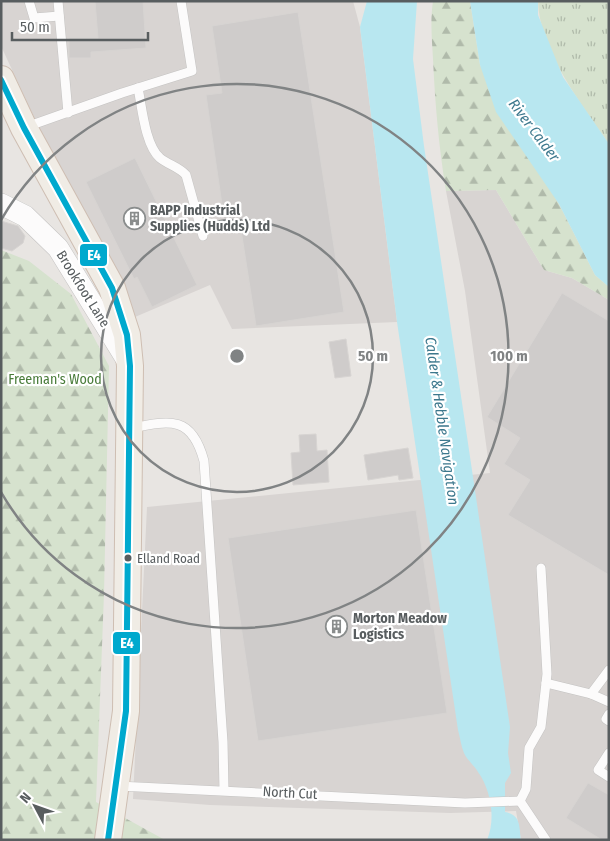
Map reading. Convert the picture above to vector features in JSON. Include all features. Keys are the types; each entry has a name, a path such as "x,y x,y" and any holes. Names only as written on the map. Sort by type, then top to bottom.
{"main road":[{"path":"1,79 24,128 112,288 127,335 130,366 130,428 126,711 108,840"}],"street":[{"name":"Brookfoot Lane","path":"1,204 26,216 58,248 130,366"}],"lane":[{"path":"29,1 34,18 59,16"},
{"path":"58,1 68,113"},
{"path":"24,128 192,71 181,1"},
{"path":"138,88 149,142 160,158 180,168 186,175 203,236"},
{"path":"130,428 157,423 173,423 187,428 199,443 204,461 223,742 224,790"},
{"path":"541,568 546,683 541,727 529,748 526,789 520,801 546,840"},
{"path":"592,694 609,670"},
{"path":"546,683 592,694 609,702"},
{"path":"609,714 606,719 609,721"},
{"path":"609,753 598,770 609,777"},
{"name":"North Cut","path":"116,786 465,803 520,801"}],"shaded area":[{"path":"1,1 353,1 360,27 397,322 232,329 210,285 135,317 54,160 1,46"},
{"path":"496,190 544,270 572,278 609,300 609,840 521,840 516,811 450,813 210,805 133,799 147,507 490,473 465,291 446,191"}],"green space":[{"path":"433,1 470,1 480,65 559,204 595,275 609,287 609,300 572,278 544,270 496,190 446,191 435,93 432,30"},
{"path":"538,1 609,1 609,144 575,95 554,57 540,20"},
{"name":"Freeman's Wood","path":"1,250 29,261 71,294 109,366 104,594 96,802 165,840 1,840"}],"water":[{"name":"Calder & Hebble Navigation","path":"367,1 417,1 413,59 424,146 510,727 508,753 511,773 505,783 505,812 517,818 521,840 487,840 492,814 489,796 482,779 464,753 458,730 397,322 360,27"},
{"name":"River Calder","path":"470,1 538,1 538,15 563,77 609,144 609,287 595,275 559,204 496,112 480,65"}],"building":[{"path":"95,1 143,1 146,48 91,52 91,58 69,58 69,38 98,38"},
{"path":"298,12 344,312 256,326 241,230 226,232 206,95 222,93 212,26"},
{"name":"BAPP Industrial Supplies (Hudds) Ltd","path":"135,158 197,285 152,307 137,277 134,279 86,182"},
{"path":"1,221 18,226 25,236 23,243 12,251 1,248"},
{"path":"562,293 609,321 609,575 508,515 530,480 504,464 520,438 487,417"},
{"path":"346,339 351,376 335,378 329,342"},
{"path":"316,434 317,451 327,450 329,482 293,485 291,453 300,452 299,435"},
{"path":"408,448 413,478 399,480 398,475 368,480 364,455"},
{"name":"Morton Meadow Logistics","path":"416,510 447,713 258,741 228,538"},
{"path":"588,783 609,795 609,840 602,840 566,818"}],"transit line":[{"name":"E4","path":"1,80 24,128 112,288 127,335 130,366 126,711 108,840"}],"place":[{"name":"BAPP Industrial Supplies (Hudds) Ltd","path":"134,218"},
{"name":"Elland Road","path":"128,558"},
{"name":"Morton Meadow Logistics","path":"337,626"}]}
